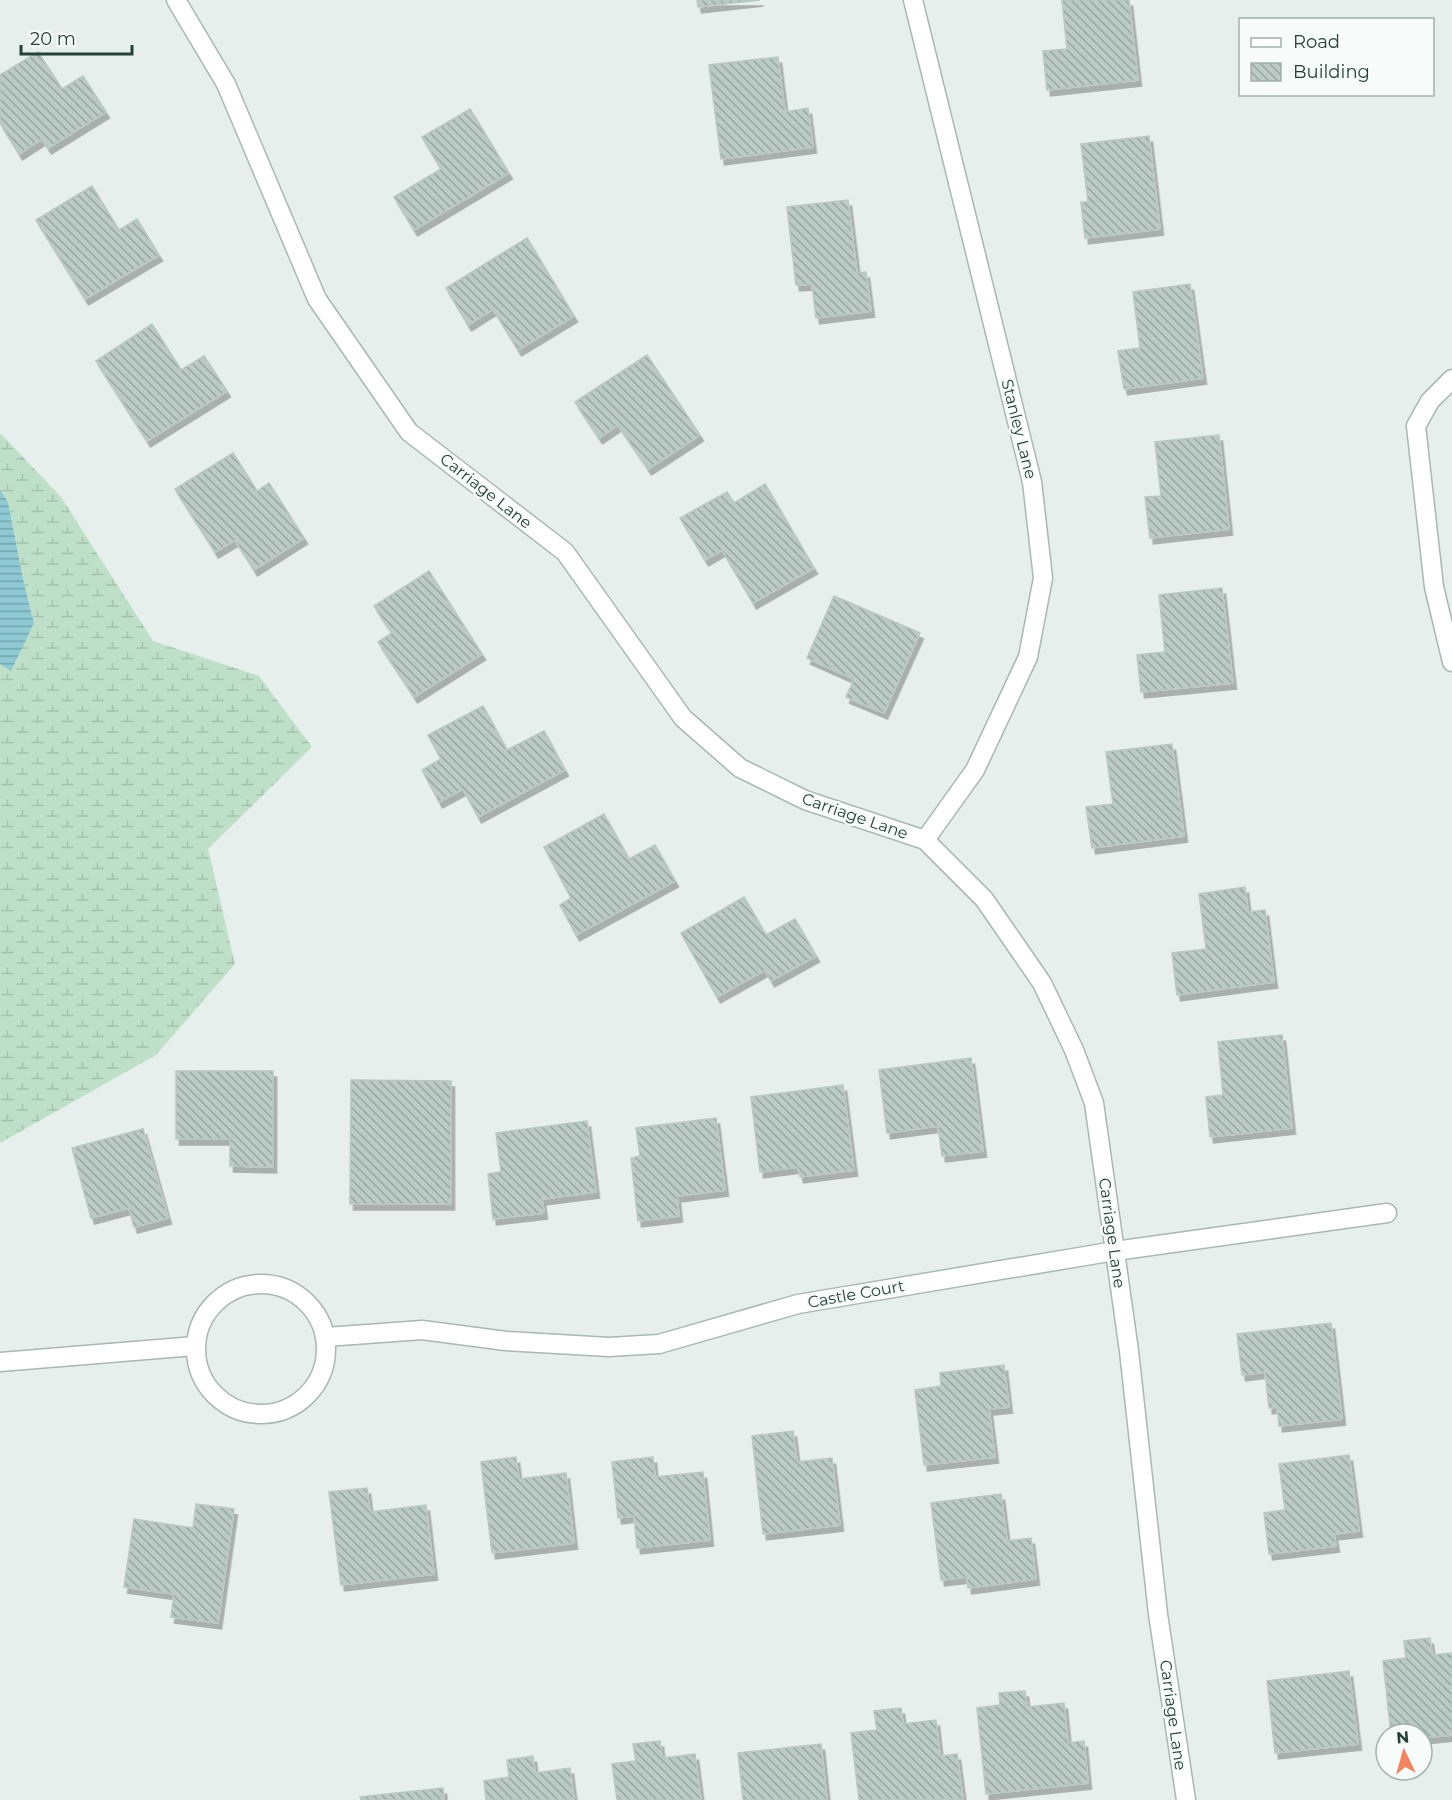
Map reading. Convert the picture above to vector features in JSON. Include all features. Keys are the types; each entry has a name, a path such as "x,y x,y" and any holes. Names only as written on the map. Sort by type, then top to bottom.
{"street":[{"name":"Carriage Lane","path":"176,0 226,84 317,299 409,432 565,552 683,718 740,768 805,800 925,840 984,899 1042,983 1074,1050 1094,1103 1129,1351 1158,1614 1186,1800"},
{"name":"Stanley Lane","path":"913,0 1032,482 1043,578 1028,657 975,770 925,840"},
{"path":"1452,379 1430,401 1416,426 1434,587 1452,662"},
{"name":"Castle Court","path":"326,1337 422,1330 506,1341 609,1347 659,1344 798,1304 1115,1251 1387,1213"},
{"path":"270,1283 296,1293 316,1311 326,1337 326,1365 314,1389 292,1407 266,1415 238,1411 215,1396 199,1373 195,1347 201,1319 218,1298 243,1285 270,1283"},
{"path":"0,1362 195,1347"}],"green space":[{"path":"0,433 61,497 153,641 259,676 312,747 208,849 235,964 156,1055 0,1143 0,664 11,670 34,622 8,503 0,490"}],"water":[{"path":"0,490 8,502 34,623 11,671 0,664"}],"building":[{"path":"697,0 760,0 698,7"},
{"path":"1062,0 1129,0 1138,80 1047,90 1043,51 1067,49"},
{"path":"38,52 62,89 83,76 106,112 48,148 42,139 19,154 0,123 0,75"},
{"path":"778,57 785,112 808,108 813,147 721,159 709,65"},
{"path":"470,109 509,173 414,230 394,197 441,169 422,137"},
{"path":"1149,136 1160,229 1085,238 1081,202 1088,202 1081,144"},
{"path":"92,186 119,230 137,219 159,255 85,299 36,220"},
{"path":"848,200 857,273 866,272 871,311 816,318 812,284 796,285 787,207"},
{"path":"527,238 574,316 518,350 493,309 468,325 446,288"},
{"path":"1190,284 1203,378 1124,389 1118,351 1140,348 1133,292"},
{"path":"152,324 181,370 204,356 227,391 147,441 96,361"},
{"path":"647,355 700,435 648,469 618,425 599,438 575,402"},
{"path":"1219,435 1229,529 1150,538 1145,497 1161,496 1155,442"},
{"path":"233,453 257,491 269,483 304,538 254,570 235,540 215,552 175,489"},
{"path":"765,484 814,568 753,603 722,550 705,560 680,518 727,492 734,503"},
{"path":"429,571 482,654 414,697 378,642 392,633 374,606"},
{"path":"1222,588 1233,683 1141,692 1137,655 1165,652 1159,595"},
{"path":"834,596 920,633 884,713 846,697 854,679 807,658"},
{"path":"483,706 507,750 544,731 565,770 478,817 463,789 439,802 422,770 441,759 428,735"},
{"path":"1172,744 1184,836 1092,848 1086,807 1113,804 1106,752"},
{"path":"604,814 629,859 655,845 675,881 576,935 560,905 571,898 544,847"},
{"path":"1245,887 1248,912 1265,910 1274,982 1177,995 1172,953 1206,949 1199,894"},
{"path":"744,897 766,935 795,919 816,956 771,981 765,970 717,997 681,933"},
{"path":"1282,1035 1292,1128 1210,1137 1206,1097 1223,1095 1218,1042"},
{"path":"971,1058 983,1151 942,1156 938,1126 887,1133 879,1070"},
{"path":"176,1071 273,1071 273,1167 230,1166 230,1139 176,1139"},
{"path":"351,1080 451,1081 451,1204 350,1204"},
{"path":"843,1085 854,1170 800,1177 798,1167 760,1172 751,1097"},
{"path":"716,1118 725,1190 677,1196 679,1216 638,1221 631,1158 640,1156 636,1128"},
{"path":"587,1121 596,1192 542,1199 544,1213 493,1219 488,1174 501,1172 496,1133"},
{"path":"143,1129 168,1218 134,1227 129,1208 91,1218 72,1148"},
{"path":"1331,1323 1342,1419 1279,1426 1277,1407 1269,1408 1265,1372 1242,1375 1237,1334"},
{"path":"1004,1365 1009,1407 989,1409 995,1457 924,1465 915,1390 941,1386 940,1373"},
{"path":"793,1431 797,1462 832,1458 840,1525 763,1534 752,1436"},
{"path":"1349,1455 1359,1531 1334,1534 1336,1546 1269,1554 1264,1513 1285,1510 1279,1464"},
{"path":"516,1457 519,1479 566,1473 574,1543 492,1553 481,1462"},
{"path":"653,1457 655,1477 703,1472 710,1540 637,1548 634,1516 618,1518 612,1462"},
{"path":"367,1488 370,1512 426,1505 434,1574 341,1585 329,1492"},
{"path":"1001,1494 1007,1541 1031,1538 1036,1579 968,1588 967,1577 941,1580 931,1503"},
{"path":"196,1504 234,1509 218,1623 171,1617 174,1594 124,1587 134,1519 193,1528"},
{"path":"1430,1638 1432,1655 1452,1653 1452,1735 1434,1737 1434,1722 1390,1722 1383,1661 1406,1658 1404,1641"},
{"path":"1349,1671 1358,1744 1275,1753 1267,1681"},
{"path":"1025,1691 1027,1707 1064,1703 1068,1743 1084,1741 1088,1783 986,1794 977,1708 1000,1705 999,1693"},
{"path":"901,1708 903,1724 936,1720 940,1756 957,1754 963,1799 859,1800 851,1733 877,1730 874,1711"},
{"path":"660,1741 662,1758 695,1754 701,1800 617,1800 612,1764 636,1761 633,1744"},
{"path":"821,1744 827,1800 743,1800 738,1753"},
{"path":"533,1756 535,1773 570,1768 574,1800 486,1800 484,1781 509,1777 507,1760"},
{"path":"443,1788 444,1800 361,1800 360,1797"}]}
